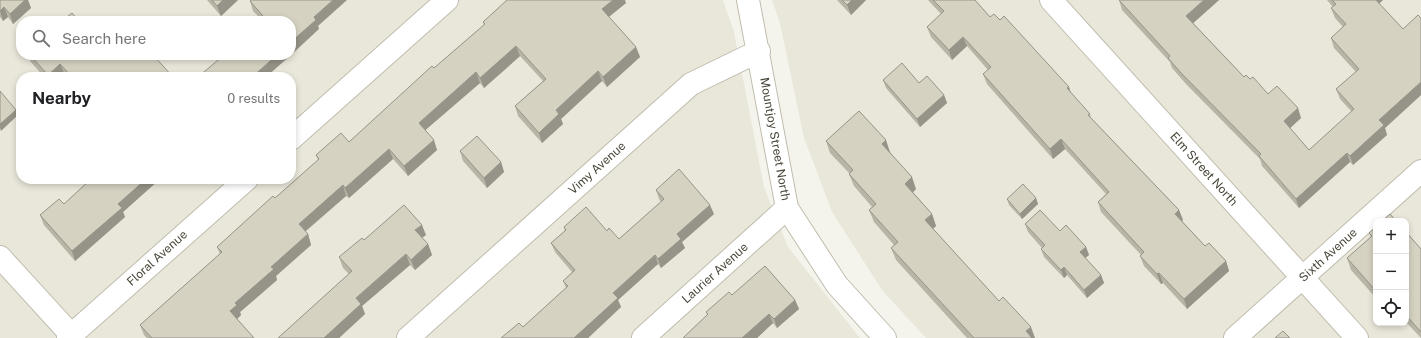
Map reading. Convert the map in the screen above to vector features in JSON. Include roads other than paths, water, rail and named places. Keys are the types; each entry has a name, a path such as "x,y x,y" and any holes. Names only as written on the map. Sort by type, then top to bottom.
{"street":[{"path":"296,136 448,0"},
{"path":"748,0 759,51"},
{"name":"Elm Street North","path":"1051,0 1357,338"},
{"name":"Mountjoy Street North","path":"759,51 787,208 837,285 886,338"},
{"name":"Vimy Avenue","path":"408,338 691,84 759,51"},
{"name":"Sixth Avenue","path":"1236,338 1421,171"},
{"name":"Floral Avenue","path":"71,337 241,184"},
{"name":"Laurier Avenue","path":"643,338 787,208"},
{"path":"0,257 71,337"}]}
